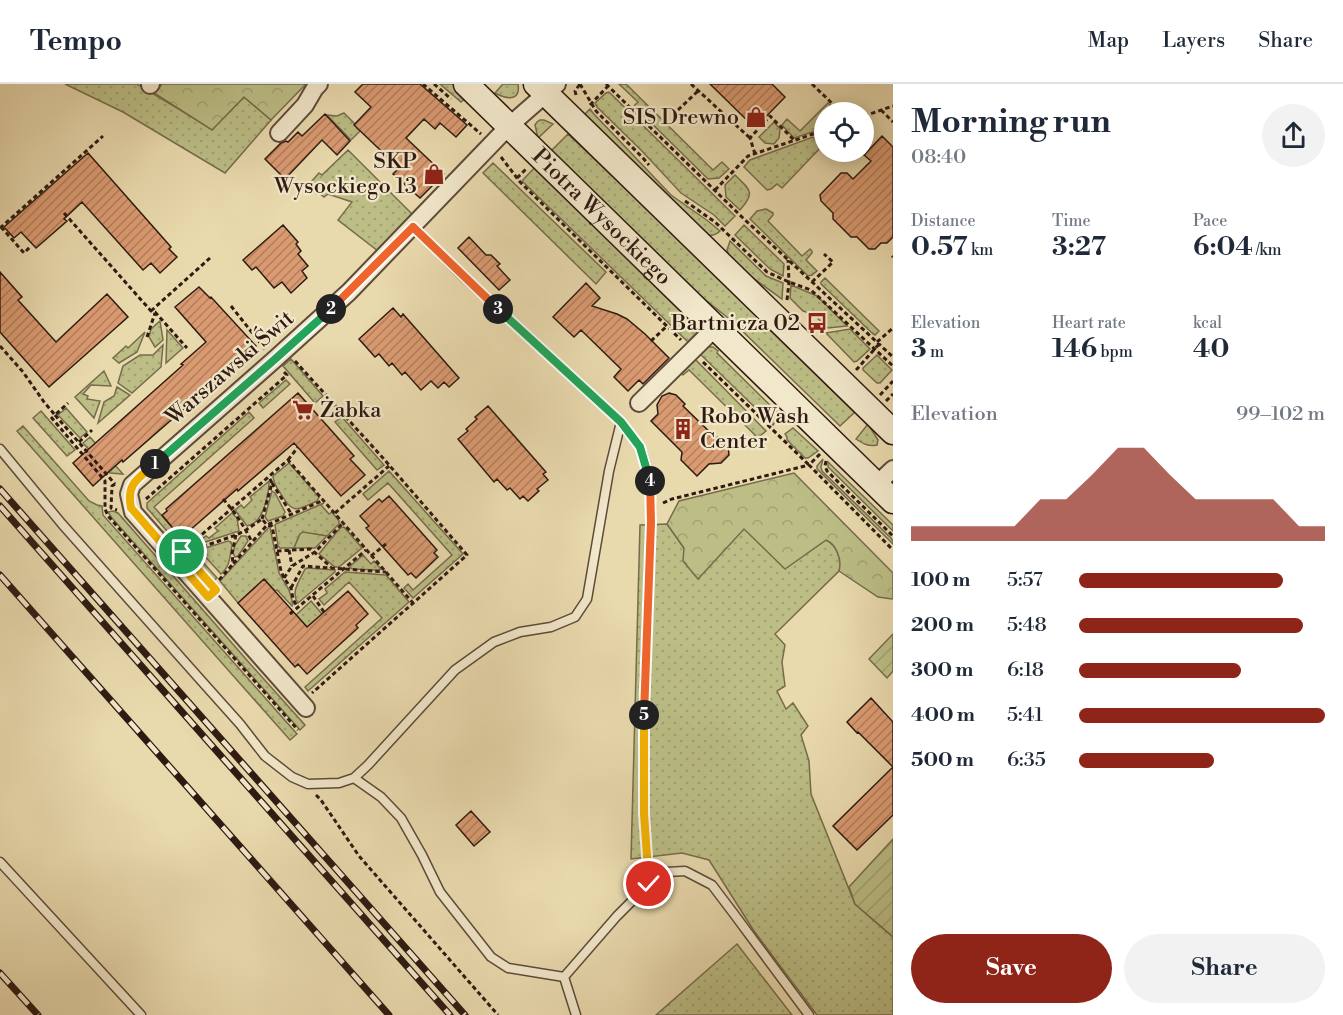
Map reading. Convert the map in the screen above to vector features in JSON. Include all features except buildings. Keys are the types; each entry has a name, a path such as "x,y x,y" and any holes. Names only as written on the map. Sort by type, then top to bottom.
{"main road":[{"name":"Piotra Wysockiego","path":"466,84 715,328 887,485"},
{"path":"544,86 893,432"}],"street":[{"path":"279,133 305,105 319,84"},
{"name":"Warszawski Świt","path":"307,702 133,512 129,494 132,485 349,292 494,150 509,126 544,86"},
{"path":"639,403 715,328"}],"lane":[{"path":"413,227 621,422 640,447 650,478 651,522 644,708 644,814 649,884"},
{"path":"0,449 62,524 265,756 292,777 308,784 339,783 354,778 455,670 494,642 520,632 551,627 575,617 587,599 609,471 621,422"},
{"path":"354,778 381,797 401,818 440,892 491,957 508,968 564,977"},
{"path":"0,862 141,1015"},
{"path":"564,977 617,916 649,884 666,872 685,871 712,885 809,1015"},
{"path":"564,977 576,1015"}],"path":[{"path":"423,84 479,132 511,169 519,182 809,465 672,499"},
{"path":"580,84 596,111 649,165"},
{"path":"606,84 788,260 893,357"},
{"path":"691,84 750,138 755,154"},
{"path":"812,84 831,102"},
{"path":"678,110 698,90"},
{"path":"874,112 893,106"},
{"path":"881,110 893,122"},
{"path":"750,138 770,116 795,140"},
{"path":"715,190 748,156 814,134"},
{"path":"31,246 24,253 1,228 103,136"},
{"path":"678,196 716,222 767,272 811,290 893,366"},
{"path":"64,213 187,348"},
{"path":"812,282 833,262 824,254"},
{"path":"147,337 153,311 210,258"},
{"path":"788,260 787,299 795,307"},
{"path":"231,306 266,351"},
{"path":"651,341 667,326"},
{"path":"849,361 857,369 893,328"},
{"path":"0,346 23,372 53,416 115,484"},
{"path":"291,357 467,555 307,702"},
{"path":"143,503 287,375 280,367"},
{"path":"53,416 68,403"},
{"path":"79,442 92,430"},
{"path":"272,483 262,519 236,536 198,548 188,546 288,460 298,447"},
{"path":"288,460 413,603"},
{"path":"335,513 389,466"},
{"path":"269,477 292,515"},
{"path":"223,499 232,509 252,542"},
{"path":"219,580 267,525 324,500"},
{"path":"262,519 267,525 272,526 281,571 291,588 298,608"},
{"path":"284,578 292,566 315,552 343,523"},
{"path":"233,564 232,553 236,536"},
{"path":"371,556 386,544"},
{"path":"277,551 311,549 331,568"},
{"path":"289,550 292,566"},
{"path":"290,614 366,550"},
{"path":"291,588 303,566 302,560"},
{"path":"303,566 386,572"},
{"path":"313,596 326,615"},
{"path":"308,784 359,856 498,1015"}],"green space":[{"path":"65,84 137,84 212,129 244,97 271,120 225,173 123,112"},
{"path":"162,84 306,84 271,120 244,97 212,130 154,93"},
{"path":"440,84 454,84 467,97 461,102"},
{"path":"503,84 518,84 517,94 508,98 495,93"},
{"path":"619,84 626,84 713,170 722,162 729,169 719,178 708,179 634,106 638,102"},
{"path":"609,92 735,216 725,226 714,215 681,193 597,107 595,103"},
{"path":"590,109 671,195 720,231 712,235 705,234 584,115"},
{"path":"344,113 361,130 351,140 327,115 337,116"},
{"path":"814,117 814,132 794,138 782,125 787,119 800,131"},
{"path":"540,120 553,124 538,138 535,125"},
{"path":"774,122 780,129 779,138 774,144 765,143 759,137"},
{"path":"568,134 854,408 855,412 840,426 733,322 682,281 550,152"},
{"path":"814,138 814,154 782,188 777,184 767,190 744,167 750,160"},
{"path":"348,150 413,215 378,251 338,220 352,202 328,194 324,197 313,190 315,187 311,182 319,173 322,175"},
{"path":"493,163 606,272 596,284 483,173"},
{"path":"535,167 695,325 697,332 688,342 522,181"},
{"path":"735,175 749,191 748,199 740,210 726,197 725,185"},
{"path":"766,209 773,213 768,221 802,256 810,249 812,251 806,260 817,271 812,275 808,276 750,219 757,211"},
{"path":"744,225 784,264 783,276 770,269 735,235"},
{"path":"730,241 766,276 783,283 782,299 742,270 730,258 727,250"},
{"path":"825,278 879,331 875,335 821,284"},
{"path":"791,285 817,296 847,326 828,328 813,314 803,311 790,298"},
{"path":"160,321 163,340 155,347 149,337 151,329"},
{"path":"850,329 870,349 854,362 826,333"},
{"path":"167,330 183,348 166,363"},
{"path":"145,332 137,352 119,363 113,358 126,346 128,348"},
{"path":"163,345 161,367 132,393 118,383 123,366 140,355 153,355"},
{"path":"707,347 713,347 718,351 717,353 777,412 777,419 773,425 698,352"},
{"path":"877,355 892,370 880,383 877,383 863,370"},
{"path":"693,357 766,431 751,443 749,442 755,435 689,370 683,375 681,372"},
{"path":"291,359 323,396 315,403 283,366"},
{"path":"104,371 111,386 91,385 83,394 88,396 87,399 100,401 94,418 75,397"},
{"path":"286,380 290,384 263,408 259,403"},
{"path":"117,387 130,395 98,423 104,402 114,396"},
{"path":"66,408 87,432 80,438 58,415"},
{"path":"41,411 75,450 67,456 33,418"},
{"path":"249,412 254,418 154,507 178,534 173,538 147,508 147,503"},
{"path":"342,417 384,465 377,470 335,422"},
{"path":"868,424 878,440 877,445 868,445 856,439"},
{"path":"23,426 89,501 102,506 103,515 297,734 290,740 17,431"},
{"path":"793,428 818,451 805,458 787,440 785,434"},
{"path":"90,437 123,474 110,473 83,443"},
{"path":"823,459 822,471 891,538 893,544 817,469"},
{"path":"828,462 893,525 893,531 828,467"},
{"path":"289,463 319,497 317,501 296,509 285,501 273,476"},
{"path":"389,471 463,554 413,598 404,588 408,584 413,590 452,555 388,483 368,500 363,494"},
{"path":"794,473 893,573 892,599 878,597 839,571 838,553 826,540 785,569 744,529 698,579 683,561 684,548 667,524 679,501"},
{"path":"269,481 268,494 261,515 253,524 247,526 235,510 241,505 244,508 252,500 250,497"},
{"path":"272,491 285,512 283,516 268,521 265,517"},
{"path":"324,503 321,505 329,514 332,512 339,521 339,524 327,536 300,534 294,548 278,546 276,524"},
{"path":"108,512 118,513 305,725 300,730 112,518"},
{"path":"232,513 237,518 239,531 199,544 198,542 206,536 209,538 218,531 215,528"},
{"path":"667,524 684,548 744,529 806,554 826,540 838,553 839,571 775,634 785,645 782,662 785,686 777,691 786,709 793,703 808,726 801,735 809,761 811,794 855,904 893,937 893,1015 817,1015 754,931 709,860 682,853 631,859 640,525"},
{"path":"269,527 279,573 289,590 292,606 265,580 238,603 220,581"},
{"path":"344,527 362,548 339,567 335,567 319,554 340,528"},
{"path":"303,532 327,536 315,548 294,548"},
{"path":"241,536 246,536 248,541 235,557 233,553 235,545"},
{"path":"228,541 232,545 230,557 228,565 221,574 201,552 202,549"},
{"path":"191,549 217,578 212,582 186,553"},
{"path":"363,555 371,564 374,561 381,569 352,569 349,567"},
{"path":"307,568 335,570 335,572 298,603 295,590"},
{"path":"345,572 386,575 409,602 308,691 305,687 382,618 349,582 324,605 319,599 327,593 325,589"},
{"path":"311,601 322,614 310,630 296,615"},
{"path":"893,634 893,671 887,678 869,659"},
{"path":"893,839 893,937 855,904 849,887"},
{"path":"737,944 792,1015 656,1015"}],"railway":[{"path":"0,489 465,1015"},
{"path":"0,506 450,1015"},
{"path":"0,575 389,1015"},
{"path":"0,973 38,1015"}],"place":[{"name":"SIS Drewno","path":"756,117"},
{"name":"SKP Wysockiego 13","path":"434,174"},
{"name":"Bartnicza 02","path":"817,323"},
{"name":"Żabka","path":"303,410"},
{"name":"Robo Wash Center","path":"683,429"}],"route":[{"path":"182,552 216,590 208,597 133,512 129,494 132,485 349,292 413,227 621,422 640,447 650,478 651,522 644,708 644,814 649,884"}]}
